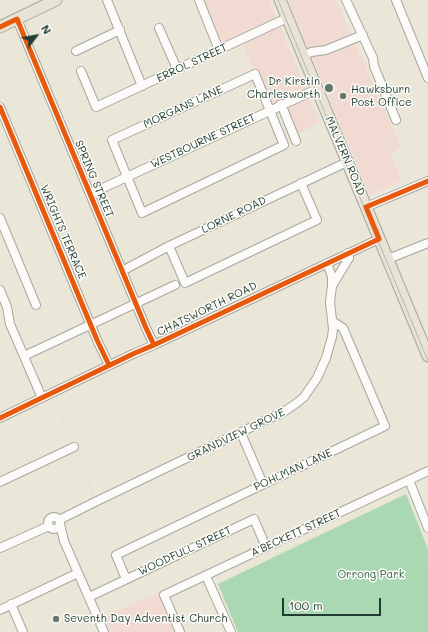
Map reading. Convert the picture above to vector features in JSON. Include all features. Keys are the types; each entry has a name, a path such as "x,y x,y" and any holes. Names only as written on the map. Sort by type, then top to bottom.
{"main road":[{"path":"0,27 17,19 37,4 56,0"},
{"name":"MALVERN ROAD","path":"280,0 428,356"}],"street":[{"path":"107,0 142,86"},
{"path":"199,0 219,50"},
{"path":"346,0 373,58 374,66 396,120"},
{"path":"396,0 428,78"},
{"name":"ERROL STREET","path":"81,72 96,107 287,18"},
{"name":"SPRING STREET","path":"17,19 135,304 154,345"},
{"path":"159,28 177,70"},
{"path":"76,51 120,30"},
{"path":"303,56 311,52 326,50 363,35"},
{"name":"MORGANS LANE","path":"127,177 112,140 255,74 270,109"},
{"name":"WESTBOURNE STREET","path":"90,194 270,109 317,89"},
{"path":"281,104 296,141"},
{"name":"WRIGHTS TERRACE","path":"0,106 109,365"},
{"path":"127,177 142,213 284,145 270,109"},
{"name":"LORNE ROAD","path":"122,271 169,246 347,162"},
{"path":"366,207 428,181"},
{"path":"169,246 185,283 320,219 300,183"},
{"path":"0,218 36,304"},
{"name":"CHATSWORTH ROAD","path":"0,418 379,238"},
{"path":"388,259 428,243"},
{"name":"GRANDVIEW GROVE","path":"332,286 349,258 348,253"},
{"name":"GRANDVIEW GROVE","path":"0,548 56,525 97,501 285,411 304,396 317,378 326,358 332,337 330,302 332,286 331,273 327,263"},
{"path":"24,356 175,285"},
{"path":"0,290 7,307 10,324 42,398"},
{"name":"POHLMAN LANE","path":"126,579 116,555 385,426 343,328 332,320"},
{"path":"241,433 263,484"},
{"path":"0,482 74,447"},
{"name":"A'BECKETT STREET","path":"180,632 164,595 428,471"},
{"path":"409,480 426,528"},
{"name":"WOODFULL STREET","path":"88,597 254,518 266,547"},
{"path":"56,525 104,632"},
{"path":"0,610 78,573"},
{"path":"206,576 231,632"},
{"path":"12,604 23,632"}],"path":[{"path":"358,504 397,594 420,594 428,599"},
{"path":"298,632 277,623 262,606 259,596 259,582 265,564 276,554 363,515"},
{"path":"409,522 428,568"},
{"path":"413,533 426,528"},
{"path":"254,577 261,573"},
{"path":"219,596 227,593 233,584 248,576 254,577 259,582"},
{"path":"396,592 428,578"},
{"path":"253,632 246,615 262,606"}],"shaded area":[{"path":"203,0 269,0 320,123 293,136 278,101 269,105 239,36 220,44"},
{"path":"288,0 336,0 401,147 390,154 402,180 370,195"},
{"path":"160,592 178,632 112,632 105,616"}],"green space":[{"name":"Orrong Park","path":"406,494 428,549 428,632 238,632 218,584"}],"tram line":[{"path":"278,0 428,361"}],"cycle path":[{"path":"0,27 17,19 154,345"},
{"path":"0,107 97,340 109,365"},
{"path":"0,418 379,239 366,207 428,181"}],"place":[{"name":"Dr Kirstin Charlesworth","path":"329,88"},
{"name":"Hawksburn Post Office","path":"343,96"},
{"name":"Seventh Day Adventist Church","path":"56,619"}]}
